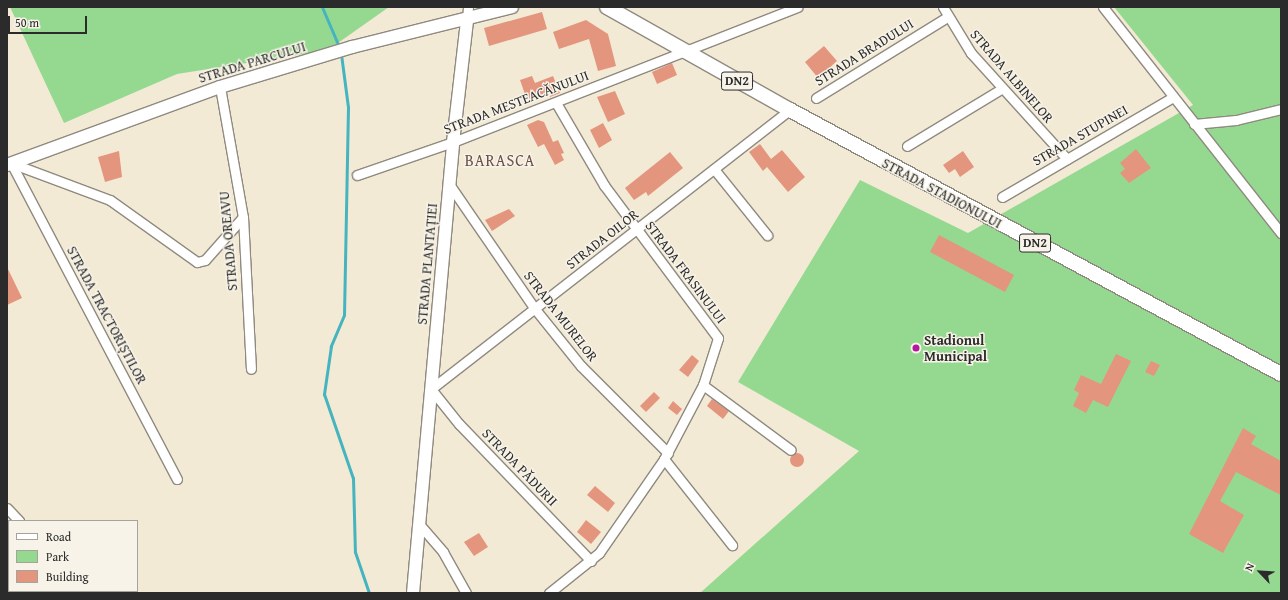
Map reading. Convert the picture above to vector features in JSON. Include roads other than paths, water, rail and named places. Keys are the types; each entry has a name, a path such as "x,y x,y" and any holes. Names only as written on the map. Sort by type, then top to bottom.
{"main road":[{"name":"STRADA PARCULUI","path":"9,164 220,87 352,47 467,20 512,7"},
{"name":"STRADA STADIONULUI","path":"607,7 685,53 1281,374"},
{"name":"STRADA PLANTAȚIEI","path":"413,593 449,184 467,20"}],"street":[{"name":"STRADA PLANTAȚIEI","path":"467,20 468,7"},
{"name":"STRADA MESTEACĂNULUI","path":"356,175 453,142 556,103 798,7"},
{"name":"STRADA ALBINELOR","path":"943,7 947,17 1001,89 1067,158"},
{"path":"1102,7 1281,233"},
{"name":"STRADA BRADULUI","path":"816,98 947,17"},
{"name":"STRADA OREAVU","path":"220,87 243,217 251,369"},
{"path":"907,146 1001,89"},
{"name":"STRADA STUPINEI","path":"1002,197 1173,97"},
{"name":"STRADA FRASINULUI","path":"549,593 592,561 666,456 703,385 716,348 716,333 636,230 591,165 556,103"},
{"path":"1194,124 1236,120 1281,109"},
{"name":"STRADA OILOR","path":"431,389 790,110"},
{"path":"9,164 110,200 197,262 205,260 243,217"},
{"name":"STRADA TRACTORIȘTILOR","path":"9,164 177,479"},
{"path":"714,169 767,235"},
{"name":"STRADA MURELOR","path":"449,184 535,309 597,384 666,456 732,546"},
{"path":"703,385 791,450"},
{"name":"STRADA PĂDURII","path":"431,389 459,424 592,561"},
{"path":"7,508 18,520"},
{"path":"419,524 443,552 466,593"}],"waterway":[{"path":"322,7 340,49"},
{"path":"341,54 348,107 344,315 331,346 324,394 353,478 355,552 369,593"}],"place":[{"name":"Stadionul Municipal","path":"916,348"}],"district":[{"name":"BARASCA","path":"500,160"}]}
